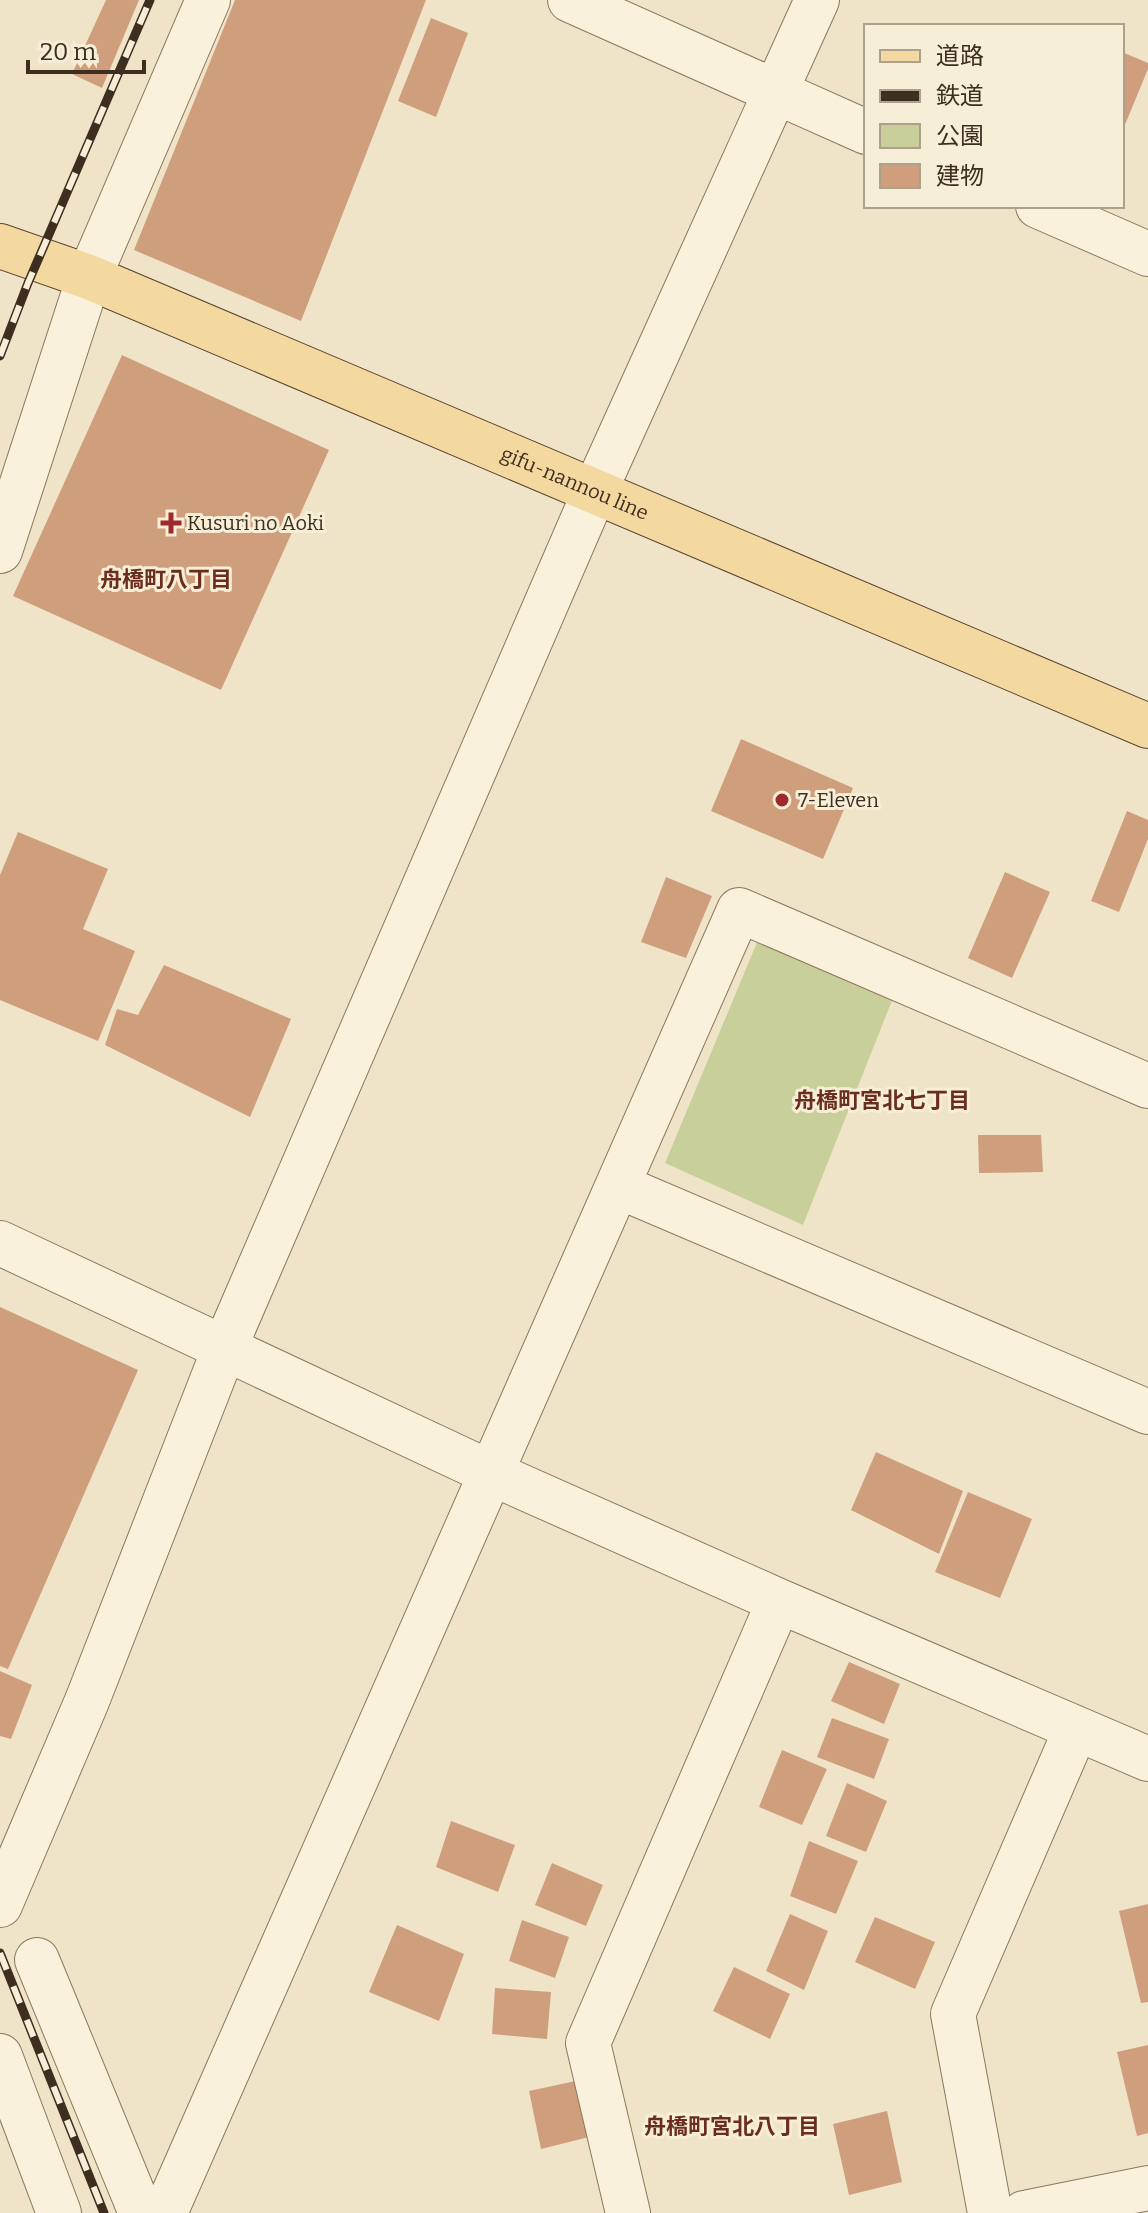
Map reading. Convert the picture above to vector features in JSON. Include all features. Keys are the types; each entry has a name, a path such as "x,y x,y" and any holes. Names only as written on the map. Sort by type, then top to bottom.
{"main road":[{"name":"gifu-nannou line","path":"0,246 89,277 1148,726"}],"street":[{"path":"0,551 89,277 208,0"},
{"path":"570,0 864,131"},
{"path":"0,1905 87,1701 225,1347 595,491 817,0"},
{"path":"1043,208 1148,254"},
{"path":"165,2213 739,910 1148,1086"},
{"path":"618,1186 1148,1412"},
{"path":"0,1243 491,1473 779,1601 1148,1759"},
{"path":"628,2213 588,2043 779,1601"},
{"path":"990,2213 953,2014 1076,1729"},
{"path":"37,1960 141,2213"},
{"path":"0,2056 59,2213"},
{"path":"1024,2213 1148,2188"}],"green space":[{"path":"758,940 893,998 803,1225 665,1163"}],"building":[{"path":"106,0 139,0 102,88 72,74"},
{"path":"235,0 426,0 301,321 134,250"},
{"path":"431,18 468,33 436,117 398,101"},
{"path":"1124,53 1148,63 1124,127"},
{"name":"Kusuri no Aoki","path":"122,355 329,450 221,690 13,596"},
{"name":"7-Eleven","path":"741,739 853,788 823,859 711,811"},
{"path":"1127,811 1148,820 1148,839 1119,912 1091,901"},
{"path":"18,832 108,869 83,929 135,951 98,1041 0,1000 0,875"},
{"path":"1005,872 1050,892 1012,978 968,958"},
{"path":"666,877 712,896 686,958 641,942"},
{"path":"164,965 291,1019 250,1117 105,1045 117,1009 138,1015"},
{"path":"978,1135 1041,1135 1043,1172 979,1173"},
{"path":"0,1307 138,1370 8,1669 0,1666"},
{"path":"876,1452 963,1491 939,1554 851,1510"},
{"path":"968,1492 1032,1519 1000,1598 935,1572"},
{"path":"849,1662 900,1684 884,1724 831,1701"},
{"path":"0,1671 32,1685 11,1739 0,1736"},
{"path":"832,1718 889,1739 874,1779 817,1757"},
{"path":"782,1750 827,1769 802,1825 759,1807"},
{"path":"847,1783 887,1801 866,1852 826,1836"},
{"path":"451,1821 515,1845 498,1892 436,1867"},
{"path":"809,1841 858,1861 836,1914 790,1896"},
{"path":"552,1863 603,1885 586,1926 535,1905"},
{"path":"1148,1904 1148,2002 1141,2003 1119,1911"},
{"path":"790,1914 828,1931 804,1990 766,1971"},
{"path":"875,1917 935,1942 915,1989 855,1962"},
{"path":"522,1920 569,1937 555,1978 509,1961"},
{"path":"397,1925 464,1954 439,2021 369,1992"},
{"path":"734,1967 790,1994 770,2039 713,2011"},
{"path":"495,1988 551,1992 547,2039 492,2034"},
{"path":"1148,2045 1148,2133 1137,2136 1117,2052"},
{"path":"580,2080 593,2136 541,2149 529,2091"},
{"path":"887,2111 902,2182 849,2195 833,2124"}],"railway":[{"path":"0,356 28,283 150,0"},
{"path":"0,1953 104,2213"}],"place":[{"name":"Kusuri no Aoki","path":"171,523"},
{"name":"7-Eleven","path":"782,800"}],"district":[{"name":"舟橋町八丁目","path":"166,579"},
{"name":"舟橋町宮北七丁目","path":"882,1100"},
{"name":"舟橋町宮北八丁目","path":"732,2126"}]}
